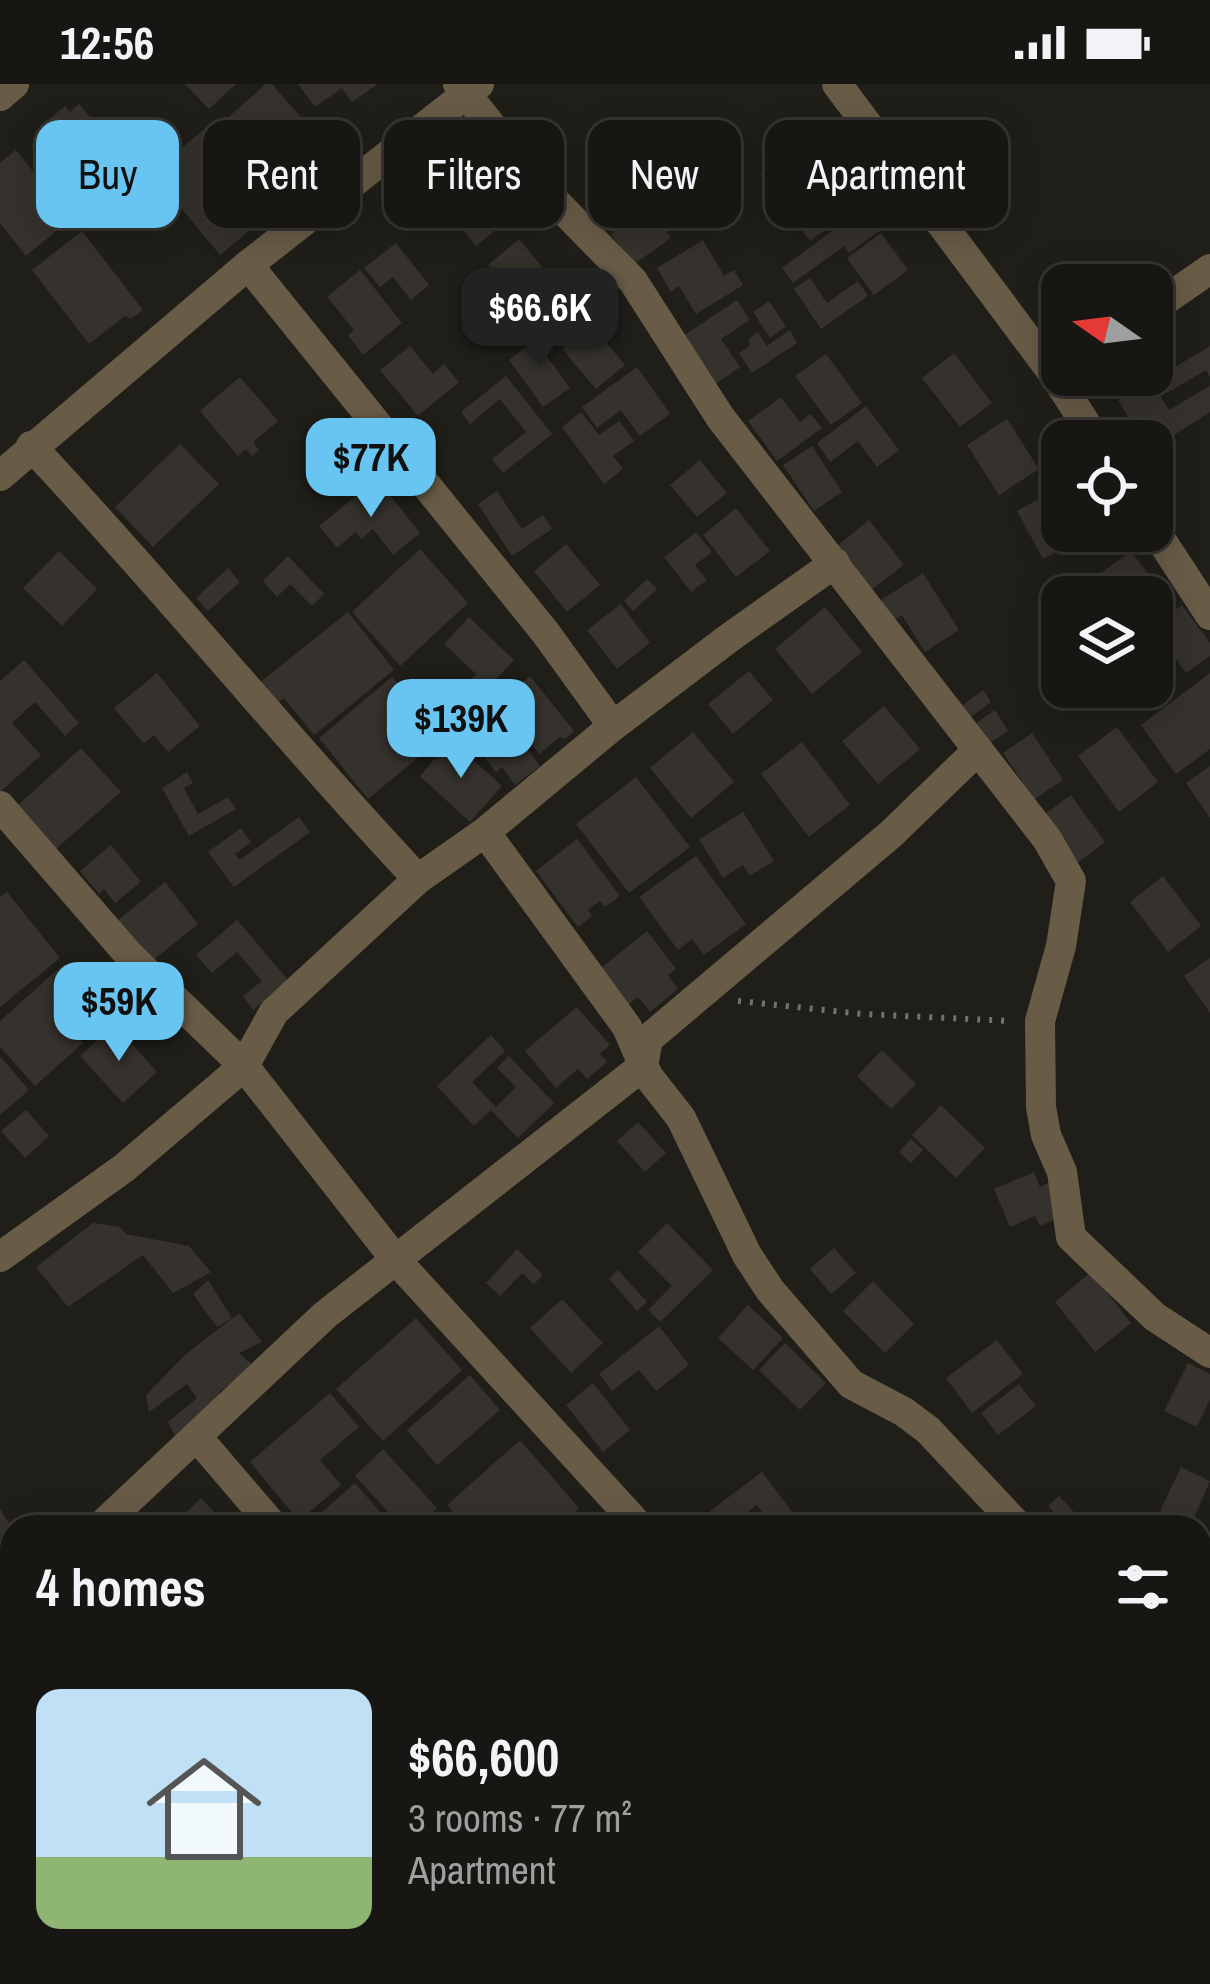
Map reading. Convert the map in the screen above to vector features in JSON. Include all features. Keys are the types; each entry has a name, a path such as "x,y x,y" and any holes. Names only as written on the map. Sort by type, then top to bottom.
{"street":[{"path":"0,96 14,84"},
{"path":"836,84 1041,351"},
{"path":"0,476 248,265 468,87 537,184 633,281 720,417 978,749 1046,839 1071,881 1061,946 1040,1021 1041,1107 1046,1135 1063,1172 1072,1237 1155,1317 1210,1353"},
{"path":"248,265 545,632 614,726"},
{"path":"1173,294 1210,268"},
{"path":"31,446 138,559 334,790 418,878"},
{"path":"1169,552 1210,615"},
{"path":"3,1250 124,1168 244,1066 274,1012 418,878 485,832 614,726 835,563"},
{"path":"113,1515 308,1330 643,1066 648,1039 891,834 978,749"},
{"path":"0,806 129,955 244,1066 395,1259 629,1515"},
{"path":"485,832 628,1027 643,1066 681,1118 747,1255 789,1314 851,1384 928,1430 1008,1515"},
{"path":"197,1437 264,1515"}],"path":[{"path":"705,992 758,1006 938,1020 1040,1021"}],"building":[{"path":"185,84 236,84 209,109"},
{"path":"266,84 272,84 303,120 225,120"},
{"path":"298,84 378,84 352,102 342,88 315,107"},
{"path":"79,104 93,120 48,120 65,106 70,112"},
{"path":"203,130 203,228 253,228 220,255 179,206 179,150"},
{"path":"16,150 36,175 36,228 60,228 26,256 0,223 0,163"},
{"path":"462,228 498,228 476,246"},
{"path":"620,228 664,228 671,238 633,265 611,234"},
{"path":"800,228 827,228 810,241"},
{"path":"836,228 879,231 849,253 844,246 793,283 782,268"},
{"path":"82,231 143,310 131,319 125,316 89,344 32,270"},
{"path":"881,233 908,270 874,295 847,258"},
{"path":"519,239 558,286 528,311 488,265"},
{"path":"703,240 724,276 734,270 743,285 696,314 679,286 671,292 657,268"},
{"path":"396,243 429,285 411,300 393,277 380,287 364,268"},
{"path":"360,270 402,323 363,355 348,335 354,330 327,297"},
{"path":"810,278 827,303 858,281 868,296 821,329 794,289"},
{"path":"737,300 750,320 721,339 740,367 716,384 683,336"},
{"path":"769,301 786,326 770,338 753,312"},
{"path":"591,324 625,365 596,389 562,349"},
{"path":"548,330 556,342 543,351 570,388 543,407 509,360"},
{"path":"790,330 797,343 752,373 739,353 750,346 748,339 758,332 767,346"},
{"path":"410,346 433,374 444,364 459,382 418,416 380,370"},
{"path":"1210,346 1210,377 1206,370 1173,389 1173,368"},
{"path":"954,353 992,403 960,427 922,378"},
{"path":"826,354 862,403 831,425 795,376"},
{"path":"637,367 670,414 640,436 621,410 597,428 582,407"},
{"path":"506,376 552,434 503,473 492,459 526,432 500,399 470,424 461,412"},
{"path":"240,377 278,421 253,442 259,450 252,456 246,449 238,456 200,411"},
{"path":"1210,386 1210,412 1173,436 1173,420 1130,420 1118,400 1160,396 1169,410"},
{"path":"781,397 800,422 811,414 822,428 777,461 748,421"},
{"path":"866,406 899,450 877,467 858,441 830,462 817,443"},
{"path":"581,412 599,435 619,421 634,441 613,456 623,469 604,484 562,427"},
{"path":"1007,419 1039,469 999,495 967,445"},
{"path":"180,444 219,484 153,547 115,507"},
{"path":"812,446 842,492 814,511 783,465"},
{"path":"700,460 727,493 697,517 670,485"},
{"path":"377,479 420,533 393,555 373,529 361,539 356,532 337,548 319,526"},
{"path":"497,491 522,529 543,515 552,529 512,556 478,504"},
{"path":"1041,498 1041,552 1056,552 1043,559 1017,511"},
{"path":"736,508 770,551 736,577 703,535"},
{"path":"869,520 904,565 871,590 837,546"},
{"path":"696,532 712,552 695,565 707,580 691,592 664,557"},
{"path":"566,544 600,585 567,612 534,571"},
{"path":"420,549 468,603 400,666 352,612"},
{"path":"59,551 97,589 62,626 23,588"},
{"path":"1132,552 1150,576 1097,576"},
{"path":"288,556 324,594 312,606 290,584 277,597 263,581"},
{"path":"228,568 240,582 208,611 196,598"},
{"path":"923,573 959,630 925,652 902,615 894,620 881,600"},
{"path":"647,579 657,589 633,611 624,601"},
{"path":"621,604 650,643 617,669 587,630"},
{"path":"1182,605 1210,643 1210,656 1186,673 1173,654 1173,612"},
{"path":"825,607 862,652 812,694 775,649"},
{"path":"348,612 394,670 314,735 284,698 276,704 259,683"},
{"path":"469,617 514,660 452,727 439,715 476,674 444,644"},
{"path":"24,660 79,723 65,736 35,702 12,723 41,755 0,792 0,681"},
{"path":"749,671 773,700 733,734 708,704"},
{"path":"157,673 200,726 168,752 154,735 144,744 114,708"},
{"path":"1210,673 1210,749 1176,774 1141,725 1164,708 1173,708 1173,701"},
{"path":"530,676 574,731 539,754 498,701"},
{"path":"392,677 442,738 368,799 319,738"},
{"path":"983,690 991,702 968,719 960,707"},
{"path":"494,705 540,766 515,785 502,767 496,772 463,728"},
{"path":"884,706 920,749 878,784 842,741"},
{"path":"995,710 1008,731 984,747 971,727"},
{"path":"1117,727 1158,782 1119,812 1078,756"},
{"path":"693,732 734,782 691,818 650,768"},
{"path":"1032,733 1063,780 1027,804 1015,786 1022,781 1003,753"},
{"path":"451,740 502,786 470,822 420,776"},
{"path":"802,742 850,805 809,837 761,774"},
{"path":"81,748 121,792 49,855 17,806"},
{"path":"1210,766 1210,818 1186,783"},
{"path":"187,772 193,783 184,788 198,814 228,797 236,809 189,836 162,788"},
{"path":"636,777 690,847 629,893 576,824"},
{"path":"1071,795 1105,842 1076,864 1041,817"},
{"path":"743,812 774,861 750,876 743,865 723,878 699,839"},
{"path":"299,817 310,832 234,887 208,852 241,828 251,842 235,854 240,860"},
{"path":"577,839 620,896 605,907 600,901 578,927 536,871"},
{"path":"111,845 141,882 115,903 104,889 99,894 80,871"},
{"path":"696,856 746,924 704,955 692,939 678,950 639,897"},
{"path":"1163,876 1201,926 1168,952 1130,902"},
{"path":"165,882 198,924 150,963 117,921"},
{"path":"7,892 60,958 0,1007 0,897"},
{"path":"237,920 288,980 253,1010 243,996 262,981 237,952 212,973 196,955"},
{"path":"647,931 676,969 668,975 678,989 650,1012 638,997 624,1008 596,972"},
{"path":"1210,958 1210,1013 1184,976"},
{"path":"64,964 102,1009 75,1033 83,1043 35,1086 0,1047 0,1021"},
{"path":"577,1007 610,1045 600,1054 607,1062 587,1079 578,1069 556,1088 525,1051"},
{"path":"115,1025 157,1072 123,1103 80,1056"},
{"path":"491,1035 505,1051 472,1082 496,1107 516,1087 497,1068 509,1056 554,1103 518,1138 491,1110 474,1126 437,1086"},
{"path":"882,1050 916,1084 891,1109 857,1076"},
{"path":"0,1056 29,1090 0,1115"},
{"path":"941,1105 985,1148 956,1178 912,1135"},
{"path":"26,1110 49,1136 25,1158 1,1131"},
{"path":"638,1122 666,1153 645,1172 617,1141"},
{"path":"911,1139 923,1150 911,1163 899,1152"},
{"path":"1034,1172 1040,1187 1048,1183 1062,1216 1040,1226 1035,1216 1010,1227 994,1189"},
{"path":"93,1223 189,1246 211,1272 173,1293 143,1255 68,1307 36,1267"},
{"path":"667,1223 713,1270 660,1322 648,1310 672,1286 638,1252"},
{"path":"834,1248 856,1273 831,1294 810,1269"},
{"path":"517,1249 543,1275 534,1284 522,1273 500,1296 486,1283"},
{"path":"618,1270 647,1302 637,1311 609,1279"},
{"path":"1091,1272 1131,1323 1095,1352 1055,1302"},
{"path":"208,1280 232,1318 217,1327 193,1294"},
{"path":"873,1281 914,1324 885,1353 843,1311"},
{"path":"562,1299 603,1343 571,1373 530,1328"},
{"path":"748,1305 783,1338 753,1370 718,1338"},
{"path":"239,1313 262,1342 239,1353 254,1366 219,1392 226,1406 178,1441 168,1422 197,1398 187,1384 149,1412 146,1395 186,1354"},
{"path":"416,1318 462,1370 383,1441 336,1389"},
{"path":"659,1326 689,1365 656,1391 639,1370 612,1391 599,1374"},
{"path":"997,1340 1023,1374 972,1413 946,1378"},
{"path":"785,1343 826,1383 800,1410 759,1370"},
{"path":"1188,1363 1210,1374 1210,1399 1197,1427 1164,1411"},
{"path":"470,1375 500,1410 437,1465 407,1430"},
{"path":"593,1383 630,1430 603,1452 566,1405"},
{"path":"1019,1384 1036,1406 998,1435 981,1413"},
{"path":"330,1393 359,1427 320,1460 341,1485 306,1515 294,1515 250,1462"},
{"path":"520,1440 579,1508 571,1515 456,1515 447,1505"},
{"path":"383,1449 437,1508 430,1515 391,1515 355,1476"},
{"path":"1181,1467 1210,1481 1195,1515 1160,1511"},
{"path":"762,1472 794,1515 764,1515 757,1505 744,1515 713,1515 710,1511"},
{"path":"355,1483 383,1515 319,1515"},
{"path":"1059,1496 1077,1515 1056,1515 1048,1506"},
{"path":"201,1498 217,1515 183,1515"}]}
